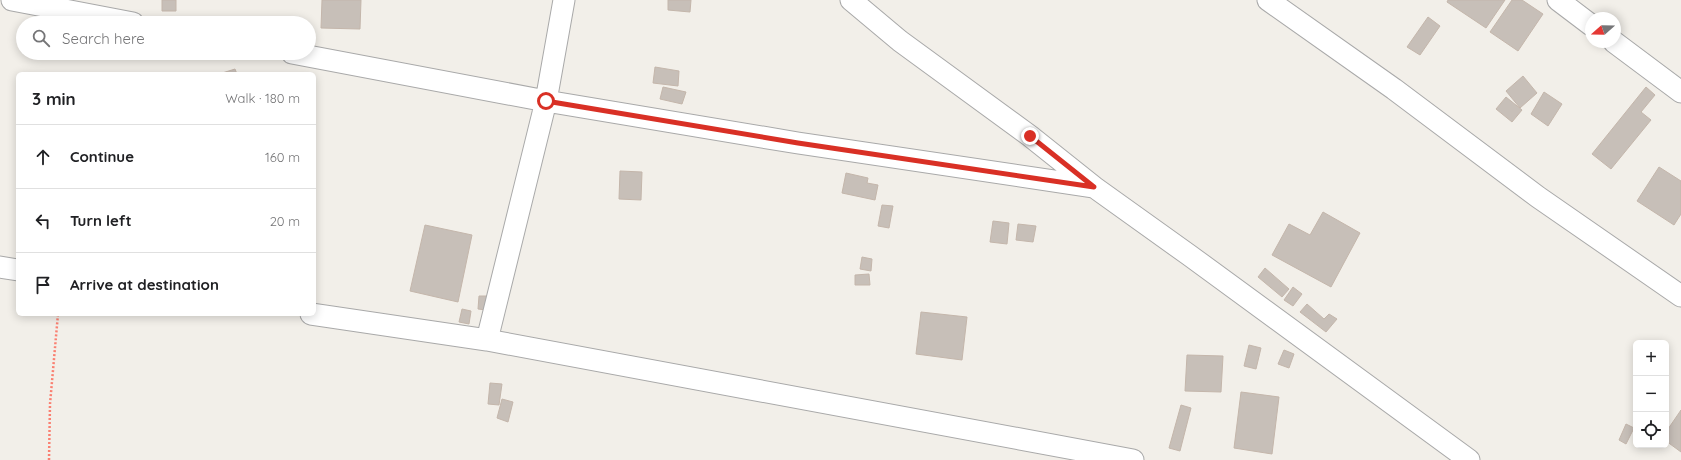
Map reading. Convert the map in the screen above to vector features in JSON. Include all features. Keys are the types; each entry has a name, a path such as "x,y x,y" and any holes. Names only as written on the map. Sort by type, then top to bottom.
{"street":[{"path":"12,0 96,16"},
{"path":"487,340 546,101 564,0"},
{"path":"851,0 900,41 1030,136 1094,187 1469,460"},
{"path":"1268,0 1394,89 1538,197 1681,296"},
{"path":"1558,0 1585,20"},
{"path":"1621,47 1681,92"},
{"path":"316,58 546,101 798,143 1094,187"},
{"path":"0,267 16,270"},
{"path":"316,315 487,340 1133,460"}],"path":[{"path":"49,460 50,404 58,316"}],"building":[{"path":"162,0 176,0 176,11 162,11"},
{"path":"322,0 361,0 360,29 321,28"},
{"path":"668,0 691,0 690,12 668,10"},
{"path":"1448,0 1505,0 1486,28 1447,2"},
{"path":"1512,0 1522,0 1543,14 1518,51 1490,32"},
{"path":"1428,17 1440,26 1420,55 1407,47"},
{"path":"655,67 679,71 678,86 653,83"},
{"path":"235,69 236,72 225,72"},
{"path":"1523,76 1537,93 1520,108 1506,91"},
{"path":"663,87 686,92 682,104 660,99"},
{"path":"1646,87 1655,95 1641,112 1651,120 1611,169 1592,154"},
{"path":"1544,92 1562,104 1548,126 1531,114"},
{"path":"1506,97 1522,110 1512,122 1496,109"},
{"path":"1659,167 1681,181 1681,214 1674,225 1637,201"},
{"path":"620,171 642,172 641,200 619,199"},
{"path":"846,173 868,178 867,183 878,185 875,200 842,193"},
{"path":"882,205 893,206 889,228 878,226"},
{"path":"1323,212 1360,233 1331,287 1272,255 1289,224 1310,235"},
{"path":"993,221 1009,223 1007,244 990,242"},
{"path":"1018,224 1036,226 1033,242 1016,240"},
{"path":"425,225 472,235 458,302 410,291"},
{"path":"862,257 872,259 871,271 860,269"},
{"path":"1265,268 1289,289 1282,297 1258,277"},
{"path":"869,274 870,285 855,285 855,275"},
{"path":"1293,287 1302,294 1293,306 1284,300"},
{"path":"479,296 487,296 486,310 478,309"},
{"path":"1307,304 1324,319 1329,314 1337,319 1326,332 1300,312"},
{"path":"462,309 471,311 469,324 459,322"},
{"path":"921,312 967,317 962,360 916,354"},
{"path":"1249,345 1261,348 1256,369 1244,366"},
{"path":"1284,350 1294,354 1289,368 1278,364"},
{"path":"1187,355 1223,356 1221,392 1185,391"},
{"path":"490,383 502,384 499,405 488,404"},
{"path":"1241,392 1279,397 1272,454 1234,448"},
{"path":"502,399 513,402 508,422 497,418"},
{"path":"1181,405 1191,408 1180,451 1169,448"},
{"path":"1681,410 1681,452 1669,443 1669,428"},
{"path":"1626,424 1633,428 1626,444 1619,440"}],"route":[{"path":"546,101 798,143 1094,187 1030,136"}]}
